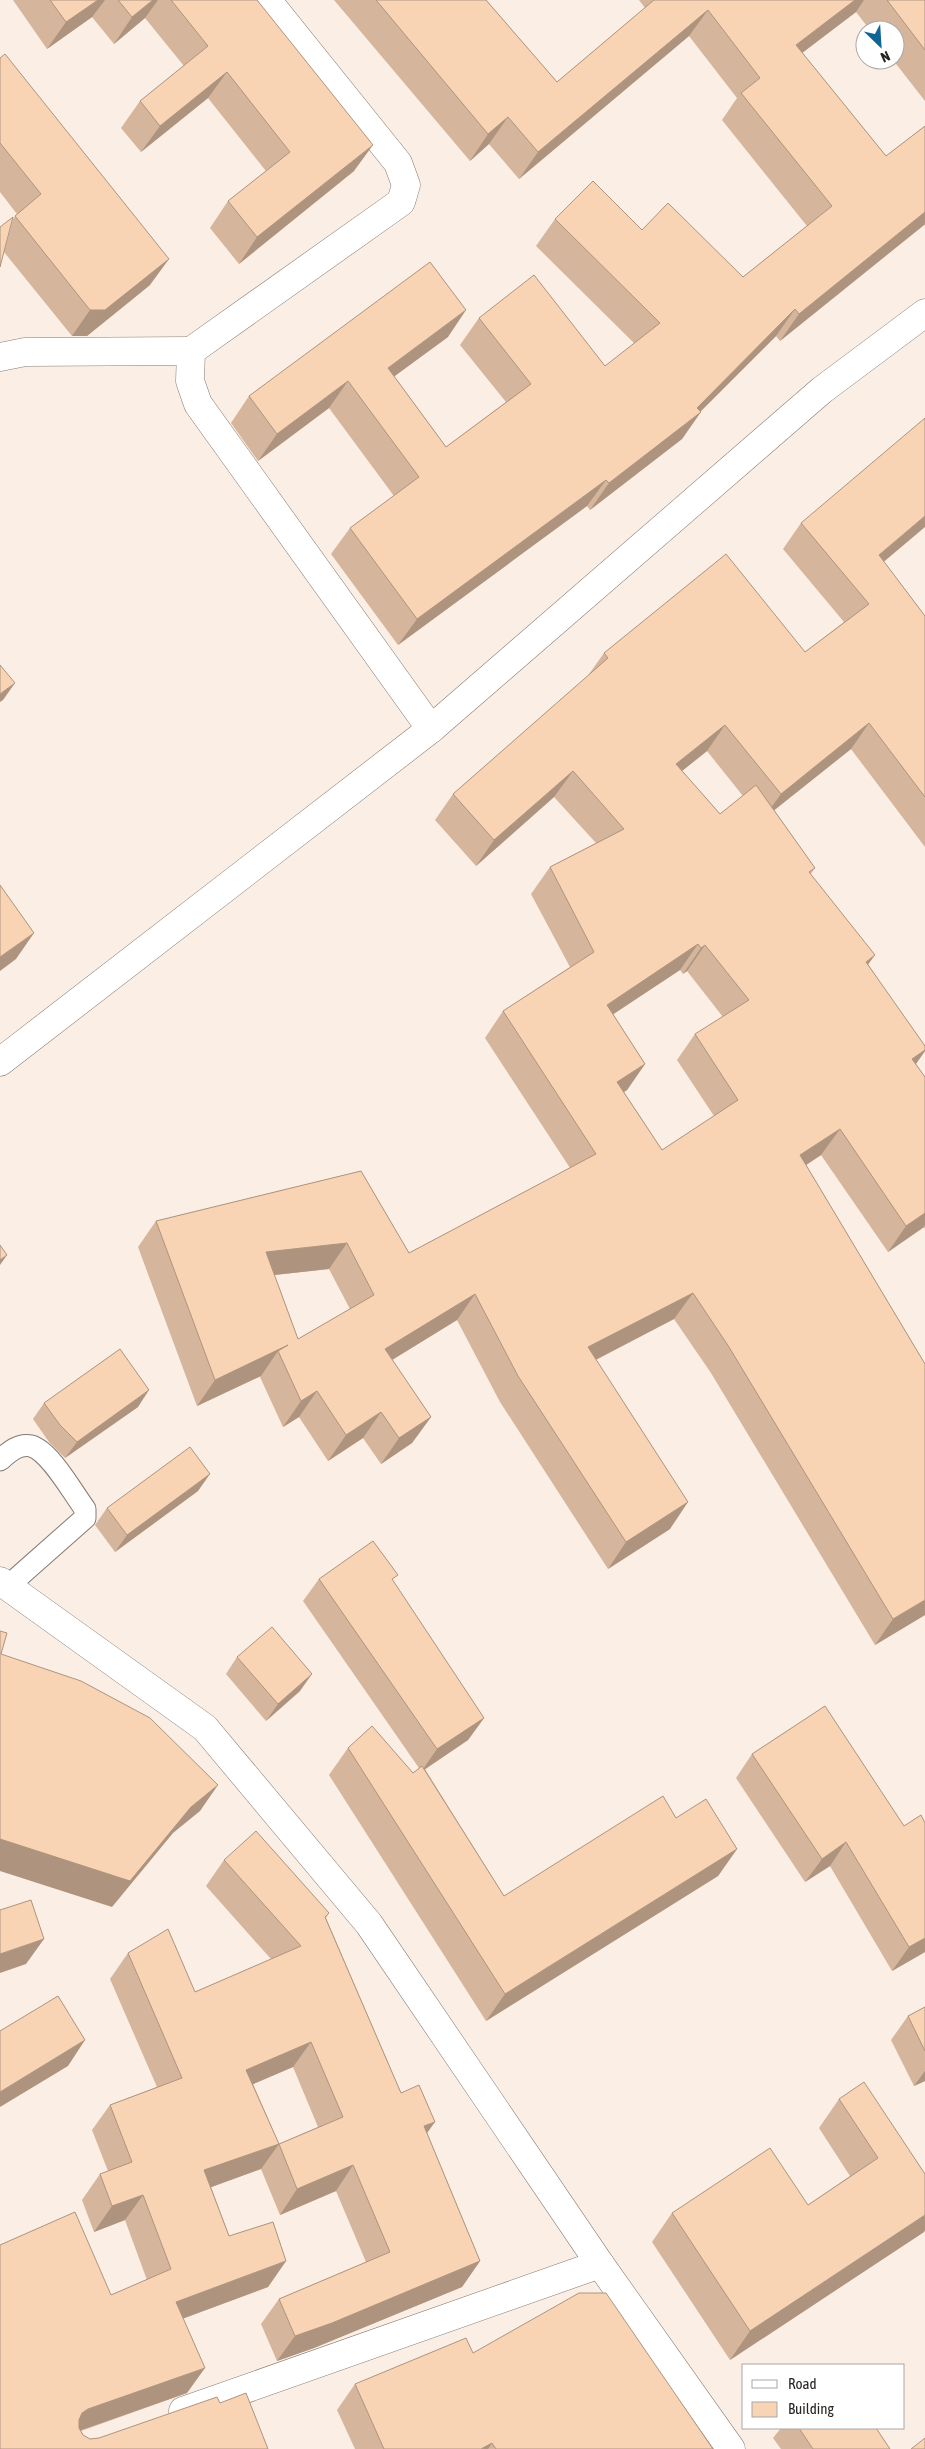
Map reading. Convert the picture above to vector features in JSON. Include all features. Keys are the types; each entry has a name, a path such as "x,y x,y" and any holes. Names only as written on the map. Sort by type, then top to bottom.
{"street":[{"path":"0,357 25,352 191,351 401,202 406,185 398,163 267,0"},
{"path":"0,1062 431,729 822,390 925,313"},
{"path":"191,351 190,381 198,404 431,729"},
{"path":"4,1584 205,1728 369,1924 600,2264 731,2449"},
{"path":"160,2419 600,2264"}],"lane":[{"path":"0,1460 13,1448 30,1446 44,1452 85,1509 85,1518 4,1584"}],"building":[{"path":"50,0 98,0 66,22"},
{"path":"118,0 153,0 132,17"},
{"path":"171,0 257,0 373,145 257,237 228,201 290,152 227,72 160,126 140,101 208,46"},
{"path":"376,0 486,0 557,82 654,0 855,0 796,45 886,156 925,126 925,212 799,314 795,309 697,408 701,412 609,483 606,480 417,619 350,528 419,477 348,381 277,434 249,396 430,262 466,310 388,368 446,447 531,384 479,318 534,275 605,366 660,323 555,219 593,181 642,230 668,203 743,277 832,206 741,93 760,78 708,10 538,152 508,117 488,134"},
{"path":"887,0 925,0 925,50 905,24 905,20 902,20"},
{"path":"5,54 169,259 105,310 90,310 15,216 41,194 0,143 0,58"},
{"path":"13,217 0,267 0,227"},
{"path":"925,418 925,516 879,555 925,616 925,797 869,723 781,794 725,725 676,764 720,814 756,785 815,868 809,872 875,955 866,962 925,1046 925,1050 912,1059 925,1077 925,1213 906,1226 840,1129 800,1155 925,1364 925,1600 893,1619 729,1347 693,1293 588,1347 688,1502 626,1542 518,1376 475,1294 385,1349 431,1417 399,1438 381,1412 346,1435 317,1391 301,1401 278,1351 288,1345 215,1380 156,1221 361,1171 409,1253 596,1154 503,1011 594,952 550,867 624,829 573,771 494,840 453,794 608,658 604,653 726,554 805,652 869,604 801,523","holes":["698,944 701,948 705,945 749,1000 695,1034 738,1100 662,1150 617,1082 645,1064 607,1005","347,1243 374,1295 298,1339 266,1252"]},
{"path":"0,665 15,683 0,694"},
{"path":"0,885 34,933 0,957"},
{"path":"0,1245 7,1255 0,1260"},
{"path":"120,1349 149,1390 77,1442 60,1425 44,1403"},
{"path":"190,1447 210,1474 127,1535 107,1508"},
{"path":"373,1541 398,1575 392,1579 484,1718 437,1749 319,1579"},
{"path":"272,1627 312,1674 278,1704 237,1657"},
{"path":"0,1631 7,1633 1,1654 81,1681 150,1718 218,1785 191,1807 130,1881 0,1839"},
{"path":"825,1706 904,1826 921,1815 925,1823 925,1938 909,1947 846,1842 822,1859 752,1754"},
{"path":"372,1726 413,1773 422,1766 504,1896 663,1796 676,1818 706,1799 737,1849 505,1994 348,1748"},
{"path":"256,1831 329,1913 325,1917 401,2093 419,2085 435,2122 424,2126 480,2261 332,2323 295,2336 279,2299 390,2252 353,2165 297,2189 279,2144 204,2170 229,2236 273,2222 286,2261 176,2302 205,2368 88,2409 82,2413 79,2420 79,2428 83,2435 90,2439 99,2438 217,2397 220,2403 246,2393 268,2449 0,2449 0,2245 75,2212 111,2295 171,2269 143,2195 112,2206 100,2174 132,2162 110,2105 182,2078 128,1953 168,1929 195,1992 301,1946 224,1860","holes":["311,2042 343,2117 279,2144 246,2070"]},
{"path":"31,1900 44,1939 0,1954 0,1910"},
{"path":"58,1996 85,2040 0,2092 0,2031"},
{"path":"925,2007 925,2051 908,2016"},
{"path":"864,2082 925,2174 925,2215 750,2331 672,2213 770,2148 808,2205 878,2158 839,2099"},
{"path":"579,2293 606,2293 713,2449 496,2449 492,2443 481,2449 384,2449 355,2384 466,2338 473,2353"},
{"path":"800,2429 877,2429 890,2449 813,2449"},
{"path":"925,2438 925,2449 911,2449"}]}
